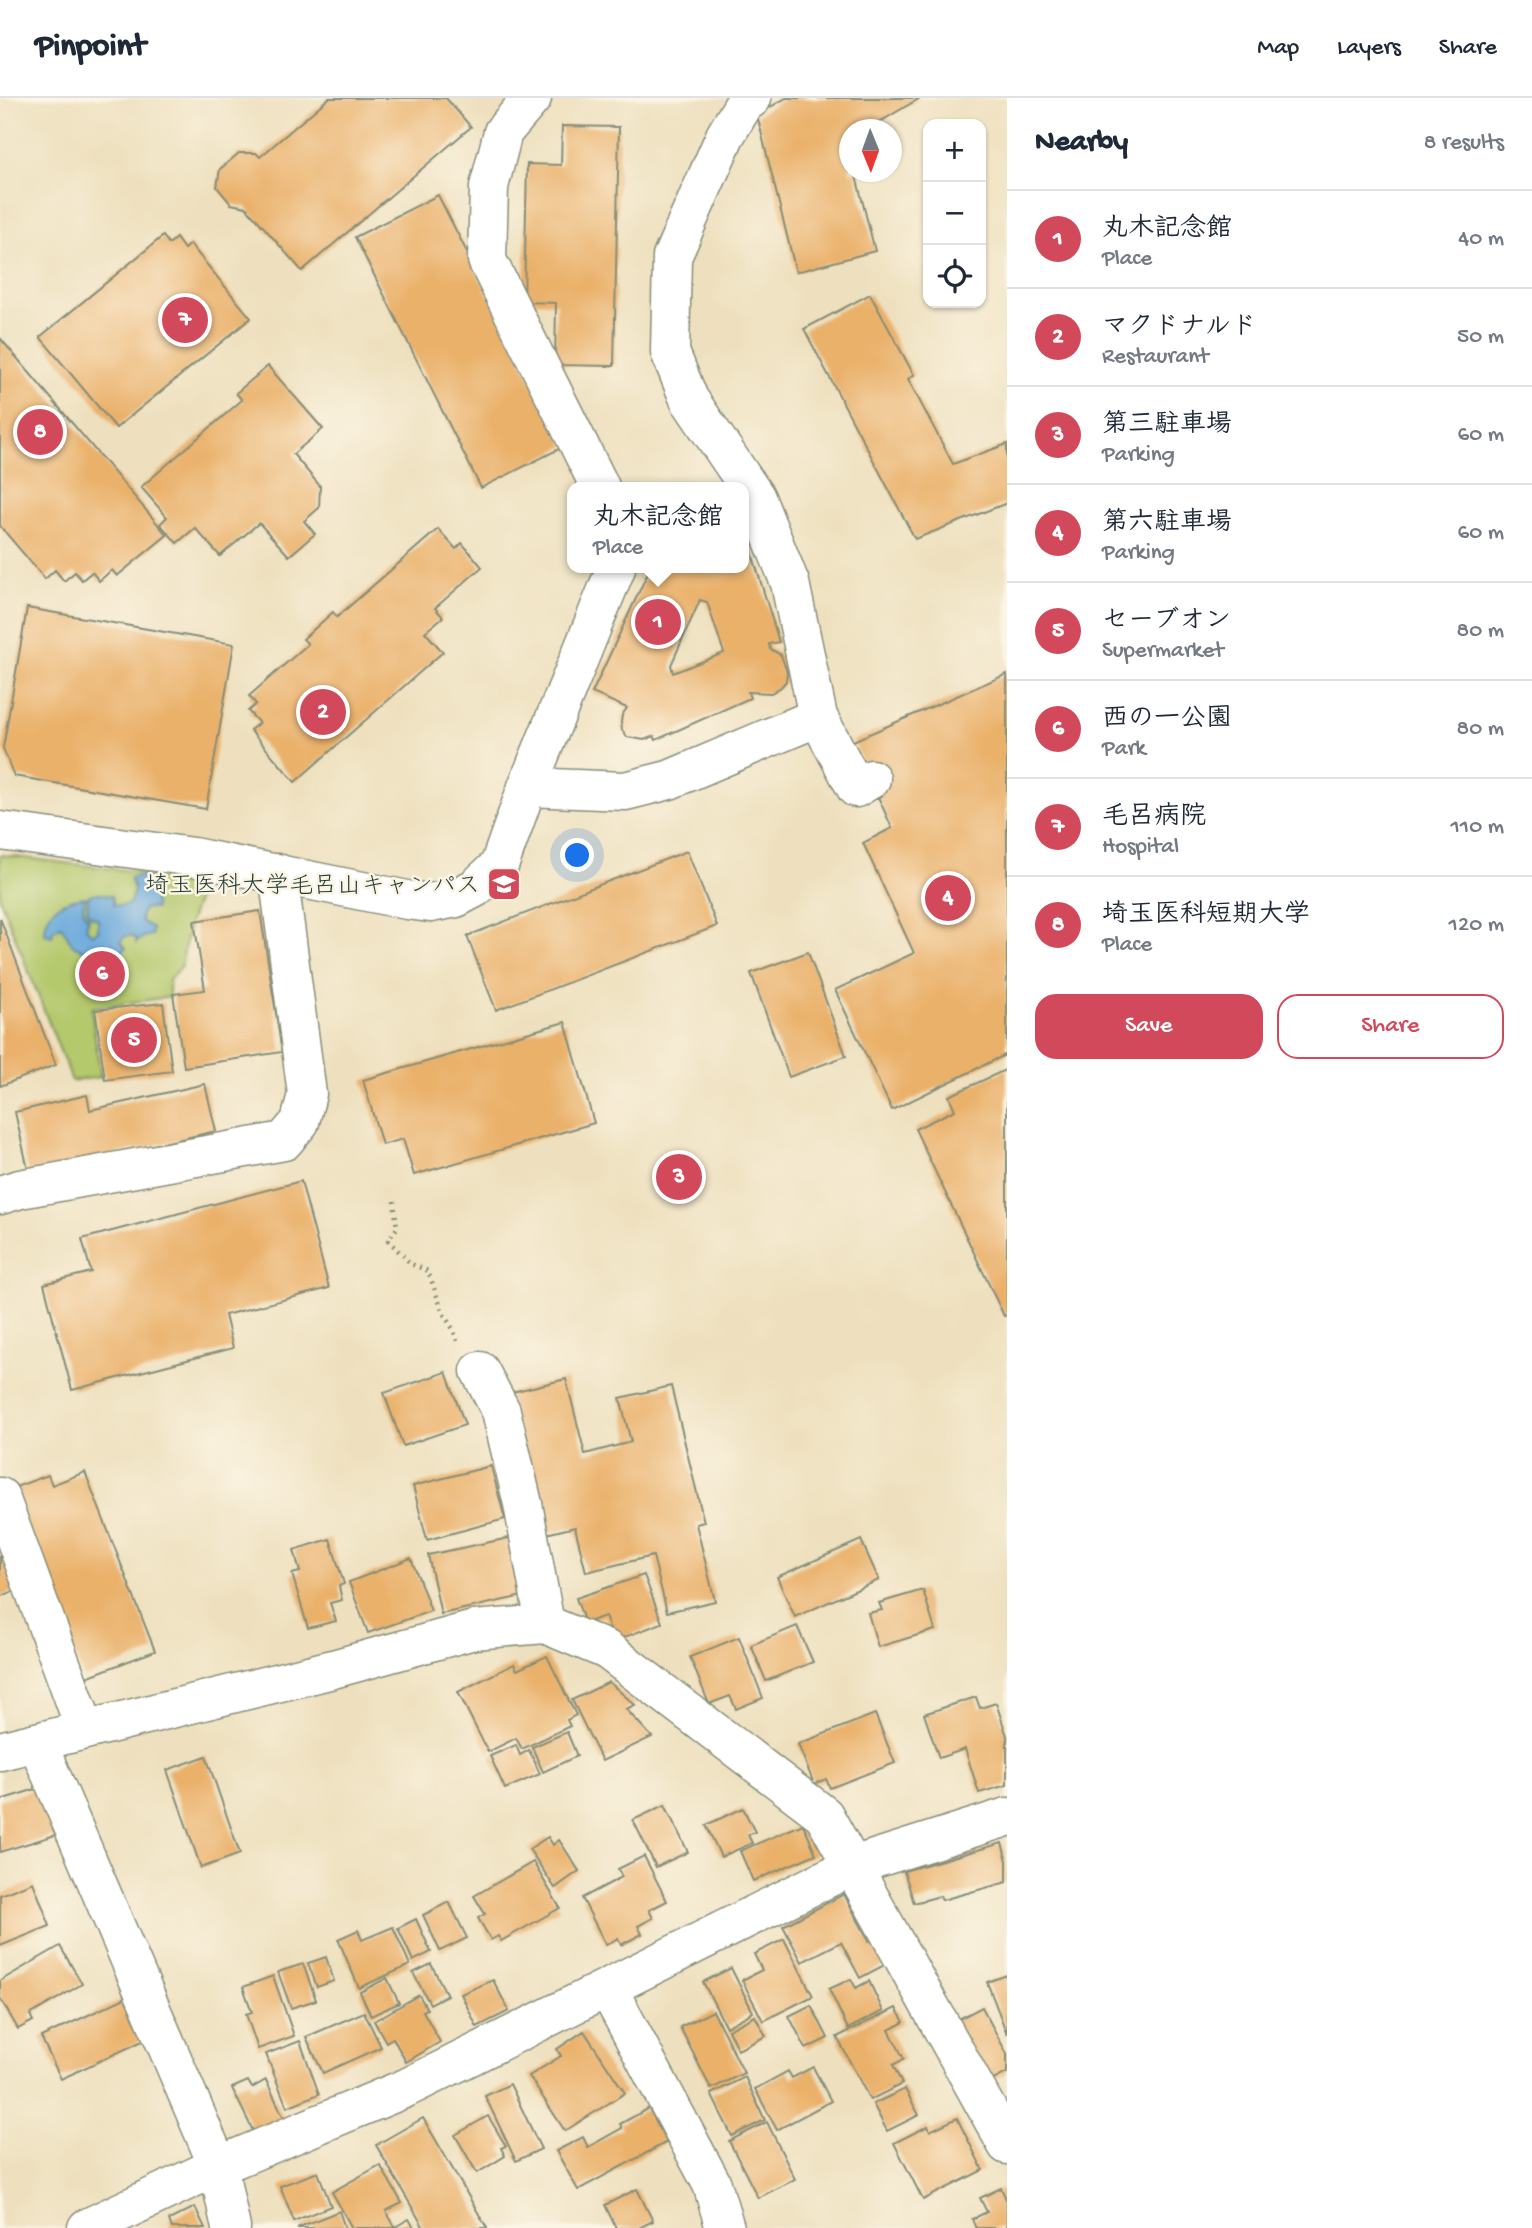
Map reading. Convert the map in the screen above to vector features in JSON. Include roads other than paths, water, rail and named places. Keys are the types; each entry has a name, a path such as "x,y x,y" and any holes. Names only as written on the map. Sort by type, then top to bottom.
{"street":[{"path":"532,98 503,132 489,187 488,260 598,482"},
{"path":"745,482 690,400 670,352 672,257 725,136 744,104 752,98"},
{"path":"749,488 756,498 790,583 818,717 856,788 871,779"},
{"path":"0,831 193,857 407,900 430,902 456,898 475,888 499,866 527,787 614,573"},
{"path":"527,787 625,791 669,780 818,717"},
{"path":"0,1195 20,1189 284,1141 300,1122 307,1094 278,873"},
{"path":"469,1356 501,1411 523,1504 545,1624"},
{"path":"0,1497 85,1729"},
{"path":"0,1751 333,1669 474,1630 545,1624 607,1650 824,1815 1007,2145"},
{"path":"37,1742 218,2166 231,2228"},
{"path":"87,2228 218,2166 406,2088 852,1866 1007,1817"},
{"path":"608,1989 712,2184 725,2228"}],"water":[{"path":"147,876 153,887 155,909 145,908 141,914 141,921 152,928 152,935 143,937 136,943 136,938 130,935 123,937 121,942 126,948 120,955 105,961 73,945 61,926 53,930 52,936 45,934 48,918 57,906 69,900 86,897 83,906 85,915 89,918 86,928 92,934 98,931 98,919 88,914 89,895 97,893 112,896 114,905 123,906 130,903 134,890 130,878"}],"place":[{"name":"毛呂病院","path":"185,320"},
{"name":"埼玉医科短期大学","path":"40,432"},
{"name":"丸木記念館","path":"658,622"},
{"name":"マクドナルド","path":"323,712"},
{"name":"埼玉医科大学毛呂山キャンパス","path":"504,884"},
{"name":"第六駐車場","path":"948,898"},
{"name":"西の一公園","path":"102,974"},
{"name":"セーブオン","path":"134,1040"},
{"name":"第三駐車場","path":"679,1177"}]}
